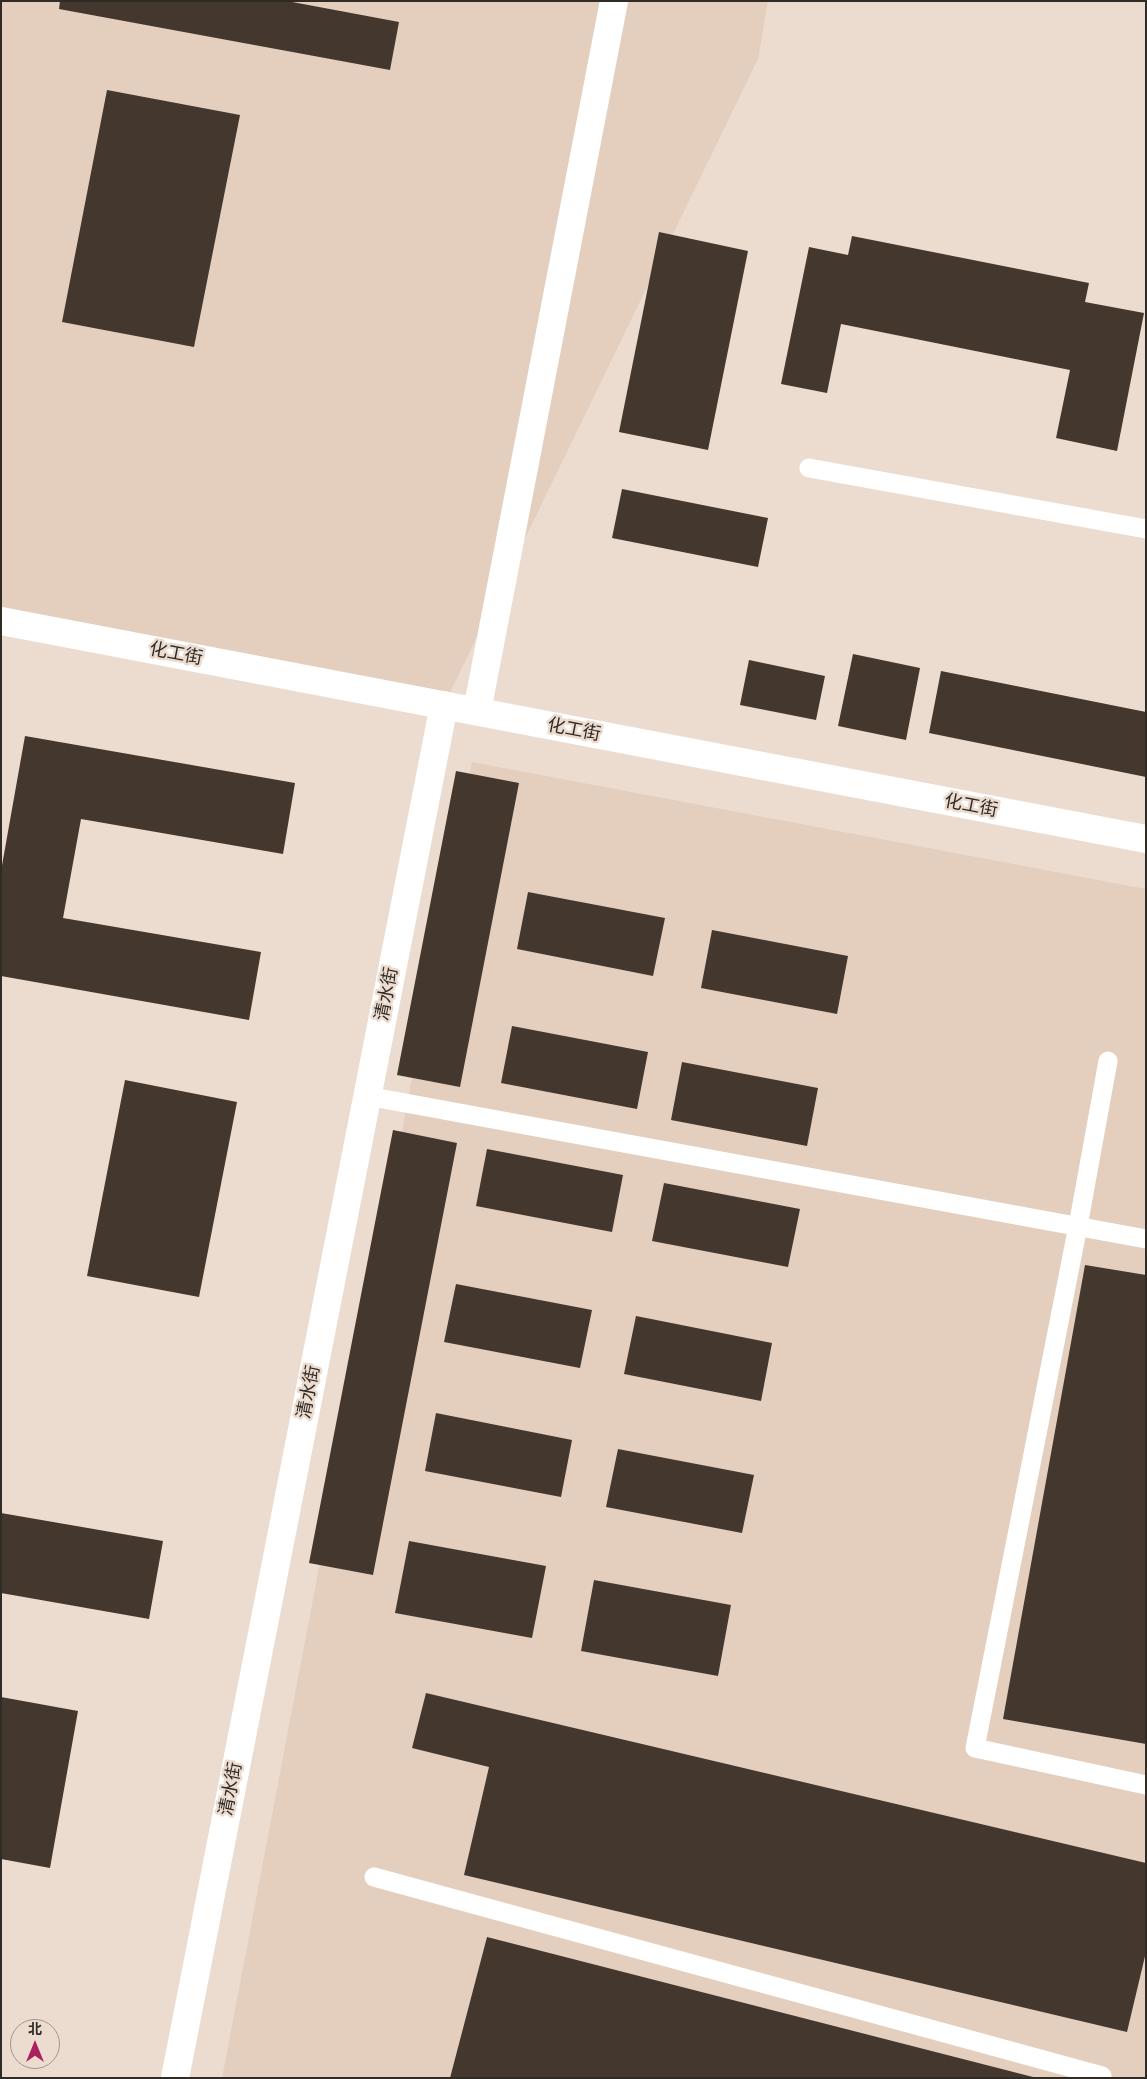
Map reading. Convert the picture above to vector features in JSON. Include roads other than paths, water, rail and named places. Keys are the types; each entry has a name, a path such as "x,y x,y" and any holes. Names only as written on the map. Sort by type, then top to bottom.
{"street":[{"path":"476,712 614,1"},
{"name":"化工街","path":"1,621 1146,839"},
{"name":"清水街","path":"175,2078 444,705"}],"lane":[{"path":"809,468 1146,529"},
{"path":"1108,1061 1078,1226 975,1748 1146,1786"},
{"path":"367,1096 1146,1238"},
{"path":"374,1877 1102,2076 1101,2078"}]}
